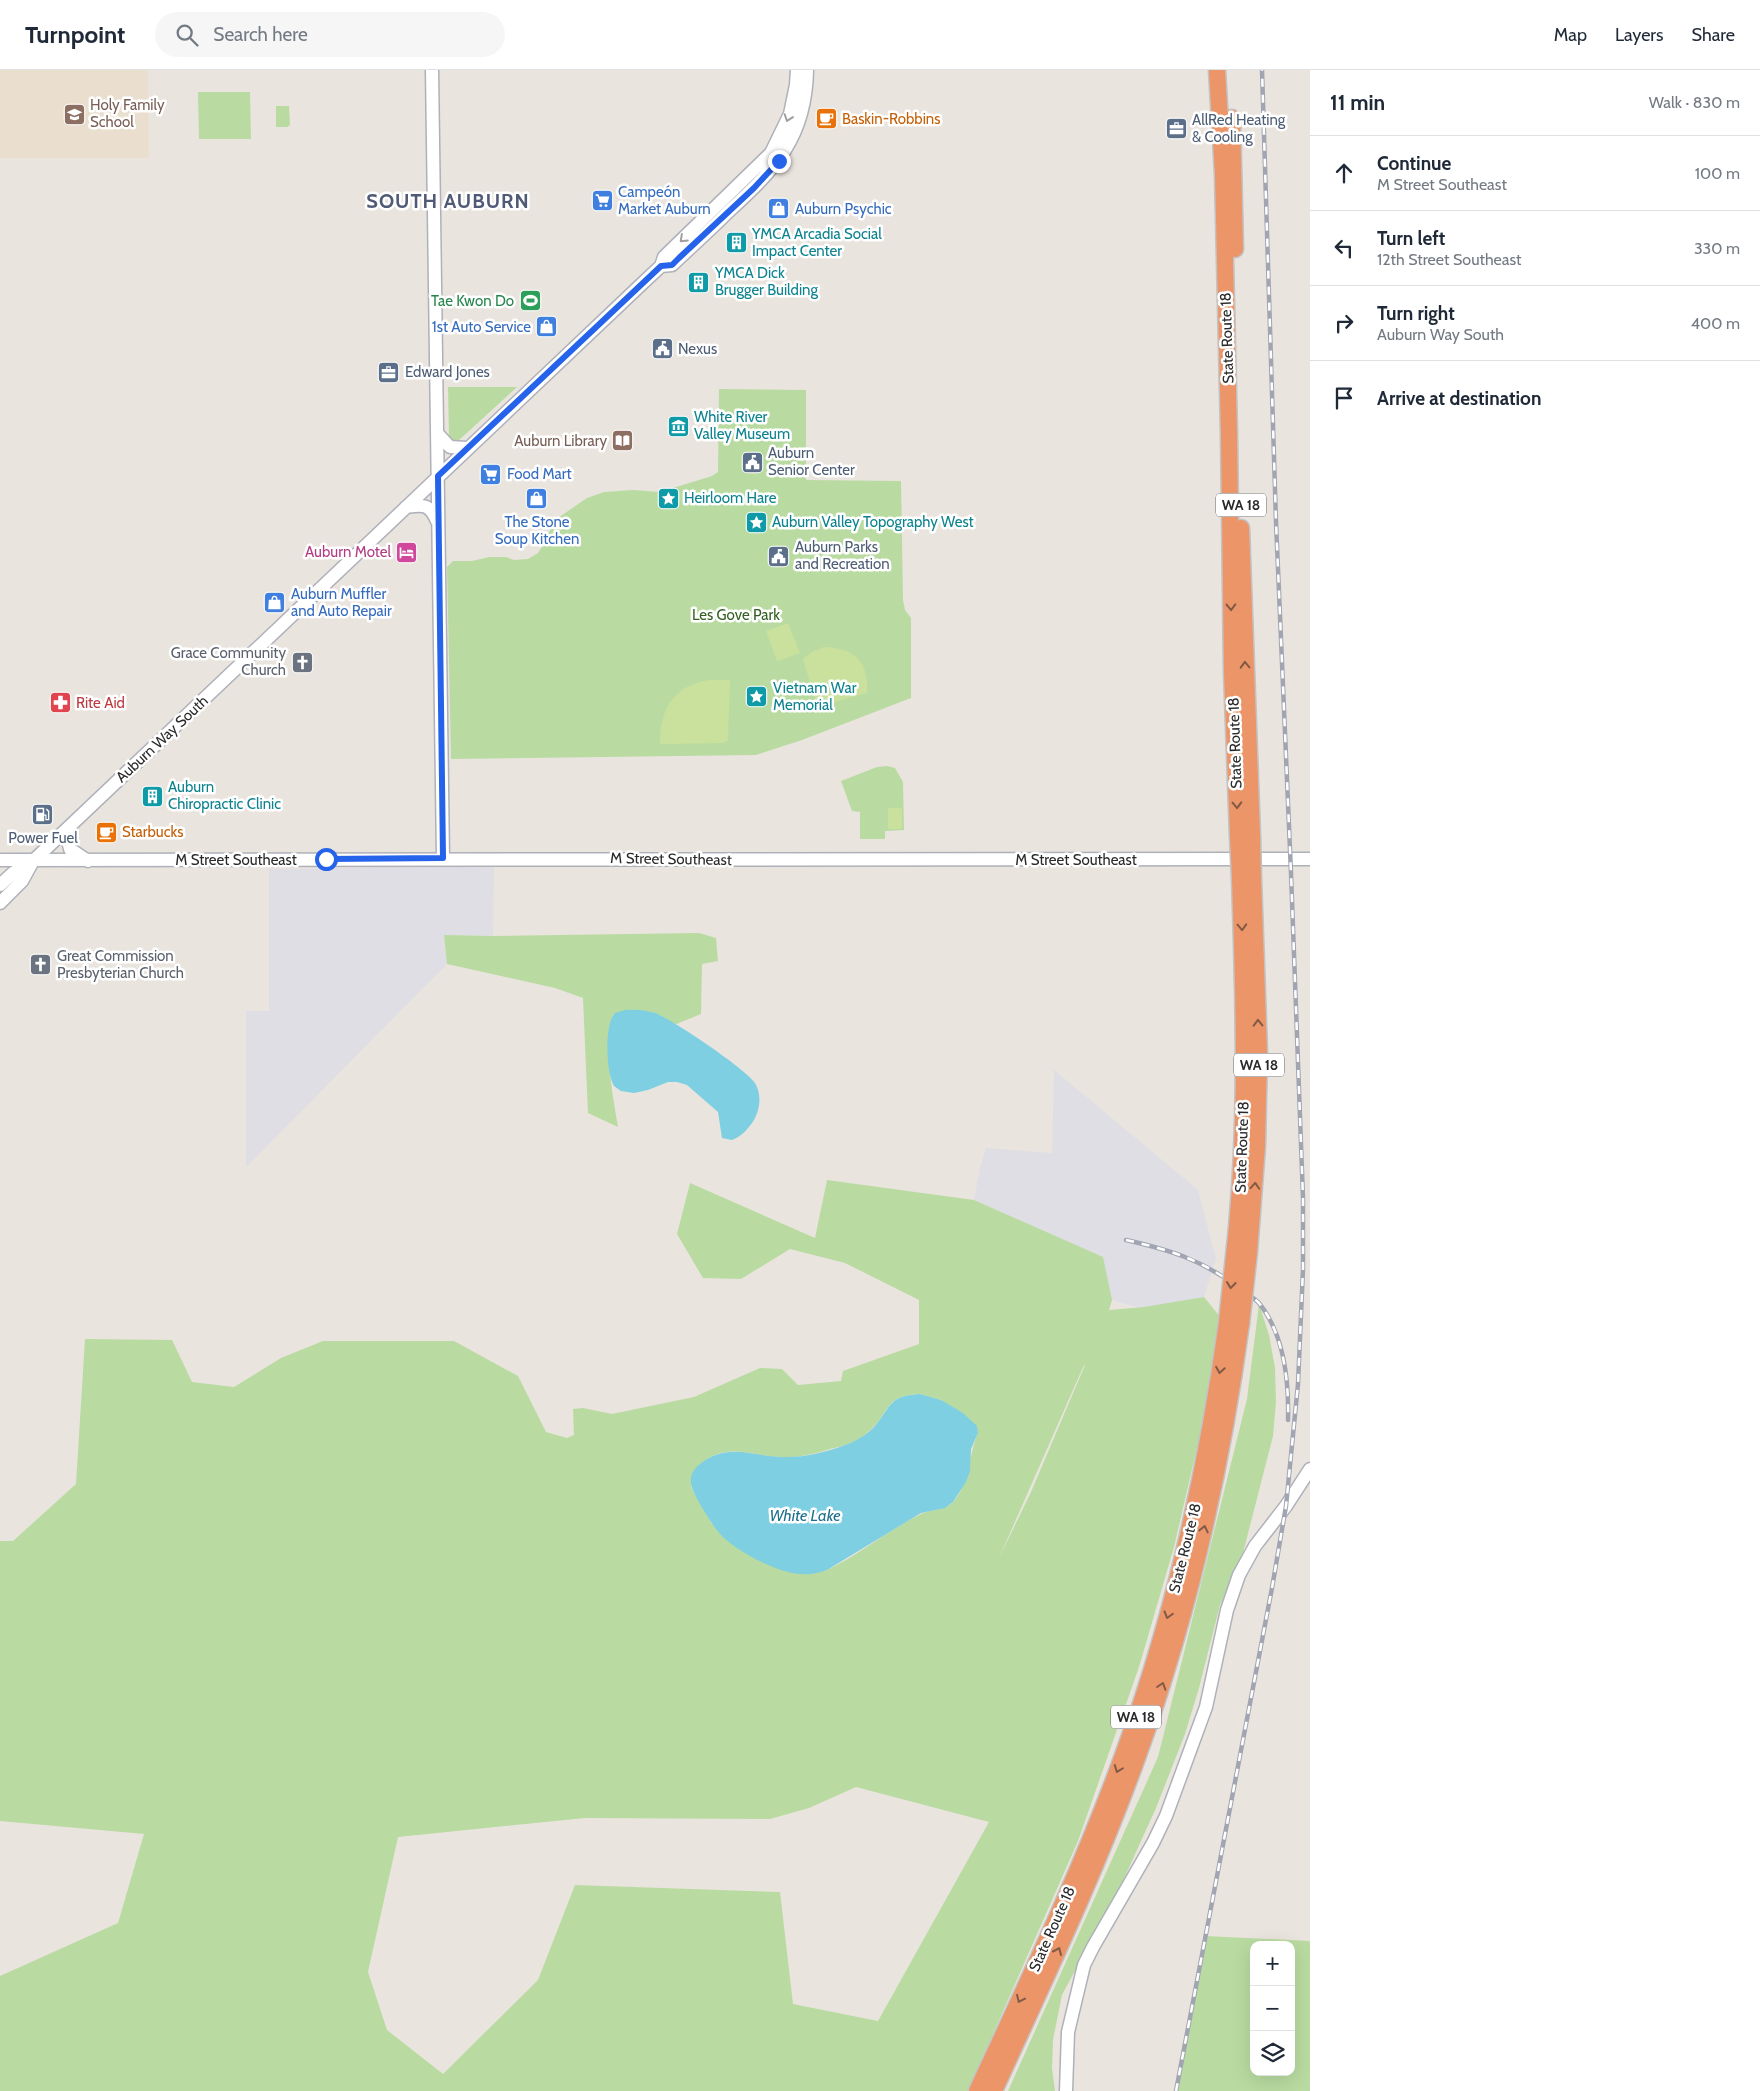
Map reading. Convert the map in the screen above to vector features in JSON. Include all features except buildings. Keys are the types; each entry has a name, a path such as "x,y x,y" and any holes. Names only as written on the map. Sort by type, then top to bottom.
{"highway":[{"path":"1210,70 1212,89 1220,108"},
{"name":"State Route 18","path":"1226,70 1220,108 1227,126"},
{"name":"State Route 18","path":"994,2091 1103,1848 1138,1758 1189,1591 1228,1415 1234,1323 1242,1249 1247,878 1232,672 1226,70"},
{"name":"State Route 18","path":"977,2091 1061,1910 1094,1833 1147,1686 1176,1587 1195,1508 1234,1323"}],"main road":[{"path":"432,70 443,858"},
{"name":"Auburn Way South","path":"0,885 13,873 32,861 661,266 672,265 768,174 779,150 790,114 797,70"},
{"name":"Auburn Way South","path":"779,150 794,132 803,106 807,70"},
{"path":"437,433 450,447 468,448"},
{"path":"406,507 428,507 431,509 438,524"},
{"path":"70,825 68,841 70,849 88,861"},
{"name":"M Street Southeast","path":"0,860 443,858 1310,859"},
{"name":"Auburn Way South","path":"0,903 22,881 32,861"},
{"name":"M Street Southeast","path":"0,866 32,861"},
{"path":"1066,2091 1068,2032 1084,1965 1093,1946 1153,1843 1166,1816 1206,1707 1227,1610 1240,1574 1255,1546 1286,1506 1310,1469"}],"shaded area":[{"name":"Holy Family School","path":"0,70 148,70 149,158 0,158"},
{"path":"758,688 764,691 767,697 764,703 758,706 752,703 749,697 752,691"},
{"path":"494,866 493,936 444,935 447,964 246,1167 246,1011 269,1011 269,869"},
{"path":"1054,1070 1198,1190 1216,1259 1204,1297 1157,1313 1112,1300 1102,1257 974,1200 986,1148 1052,1153"}],"green space":[{"path":"198,92 250,92 251,139 199,139"},
{"path":"276,106 289,106 290,125 287,127 276,127"},
{"path":"448,387 517,387 458,441 452,442 449,438"},
{"name":"Les Gove Park","path":"719,389 806,390 806,480 901,481 903,600 905,610 911,618 911,698 802,740 756,755 451,759 447,567 453,561 472,561 489,557 506,557 514,560 528,559 538,553 558,518 587,498 604,492 633,490 660,492 712,476 718,472"},
{"path":"788,623 800,653 777,661 766,631"},
{"path":"824,647 844,650 858,659 865,673 867,693 820,706 816,702 803,659 812,652"},
{"path":"709,680 730,680 728,740 724,743 660,744 663,720 671,701 686,688"},
{"path":"887,766 895,768 903,782 904,830 885,831 885,839 860,839 860,812 852,811 841,781 877,767"},
{"path":"888,808 902,808 902,829 888,829"},
{"path":"699,933 716,938 718,961 702,964 701,1014 674,1025 667,1020 613,1015 609,1058 618,1127 588,1113 583,998 555,988 447,964 444,935 493,936"},
{"path":"827,1180 974,1200 1103,1257 1112,1300 1109,1310 1144,1307 1204,1297 1221,1318 1206,1409 1174,1547 1139,1667 1078,1841 968,2091 0,2091 0,1976 118,1923 144,1834 0,1821 0,1541 13,1541 76,1484 85,1339 172,1340 192,1382 234,1387 281,1358 323,1341 454,1341 518,1376 546,1432 567,1438 574,1435 573,1409 583,1408 612,1414 694,1397 760,1368 782,1369 798,1385 841,1381 843,1371 919,1344 919,1300 845,1263 790,1249 741,1279 703,1278 677,1234 690,1183 815,1238","holes":["1084,1365 1031,1492 999,1558","920,1394 941,1400 978,1433 964,1485 954,1501 947,1507 919,1515 827,1570 810,1574 712,1524 693,1491 691,1486 700,1468 706,1460 715,1455 724,1452 743,1452 794,1457 840,1446 855,1441 864,1435 875,1425 893,1402 908,1395","856,1787 989,1822 878,2021 793,2004 780,1892 575,1885 538,1980 443,2074 387,2030 368,1972 398,1837 585,1818 770,1819 809,1808"]},
{"path":"1259,1304 1269,1335 1275,1368 1276,1402 1273,1436 1243,1553 1220,1605 1185,1734 1156,1808 1122,1883 1062,1995 1053,2040 1052,2068 1055,2091 1008,2091 1158,1757 1247,1399"},
{"path":"1206,1936 1310,1941 1310,2091 1176,2091"}],"water":[{"path":"625,1010 648,1011 664,1017 708,1045 749,1076 759,1092 758,1111 750,1126 739,1137 732,1140 722,1138 718,1112 687,1085 668,1082 634,1093 621,1091 614,1086 609,1071 607,1049 609,1027 615,1013"},
{"name":"White Lake","path":"920,1394 941,1400 963,1413 977,1426 978,1433 971,1449 970,1471 966,1482 953,1502 945,1508 921,1513 827,1570 811,1574 792,1573 771,1566 749,1555 720,1534 694,1493 691,1482 693,1471 704,1461 714,1456 724,1453 743,1452 790,1457 830,1450 853,1442 868,1433 896,1400"}],"railway":[{"path":"1176,2091 1286,1506 1298,1384 1303,1269 1303,1198 1276,522 1262,70"},
{"path":"1126,1240 1171,1252 1197,1262 1224,1277 1259,1303 1274,1329 1283,1359 1286,1374 1288,1420"}],"place":[{"name":"Holy Family School","path":"74,114"},
{"name":"Baskin-Robbins","path":"826,119"},
{"name":"AllRed Heating & Cooling","path":"1176,129"},
{"name":"Campeón Market Auburn","path":"602,201"},
{"name":"Auburn Psychic","path":"779,209"},
{"name":"YMCA Arcadia Social Impact Center","path":"736,243"},
{"name":"YMCA Dick Brugger Building","path":"699,282"},
{"name":"Tae Kwon Do","path":"530,301"},
{"name":"1st Auto Service","path":"547,327"},
{"name":"Nexus","path":"662,349"},
{"name":"Edward Jones","path":"389,372"},
{"name":"White River Valley Museum","path":"678,426"},
{"name":"Auburn Library","path":"623,441"},
{"name":"Auburn Senior Center","path":"752,462"},
{"name":"Food Mart","path":"491,474"},
{"name":"Heirloom Hare","path":"668,498"},
{"name":"The Stone Soup Kitchen","path":"537,499"},
{"name":"Auburn Valley Topography West","path":"756,522"},
{"name":"Auburn Motel","path":"407,552"},
{"name":"Auburn Parks and Recreation","path":"779,556"},
{"name":"Auburn Muffler and Auto Repair","path":"275,603"},
{"name":"Grace Community Church","path":"302,662"},
{"name":"Vietnam War Memorial","path":"757,697"},
{"name":"Rite Aid","path":"60,703"},
{"name":"Auburn Chiropractic Clinic","path":"152,796"},
{"name":"Power Fuel","path":"43,815"},
{"name":"Starbucks","path":"106,832"},
{"name":"Great Commission Presbyterian Church","path":"41,965"}],"district":[{"name":"SOUTH AUBURN","path":"448,201"}],"route":[{"path":"326,859 443,858 438,476 661,266 672,265 754,188 779,161"}]}
